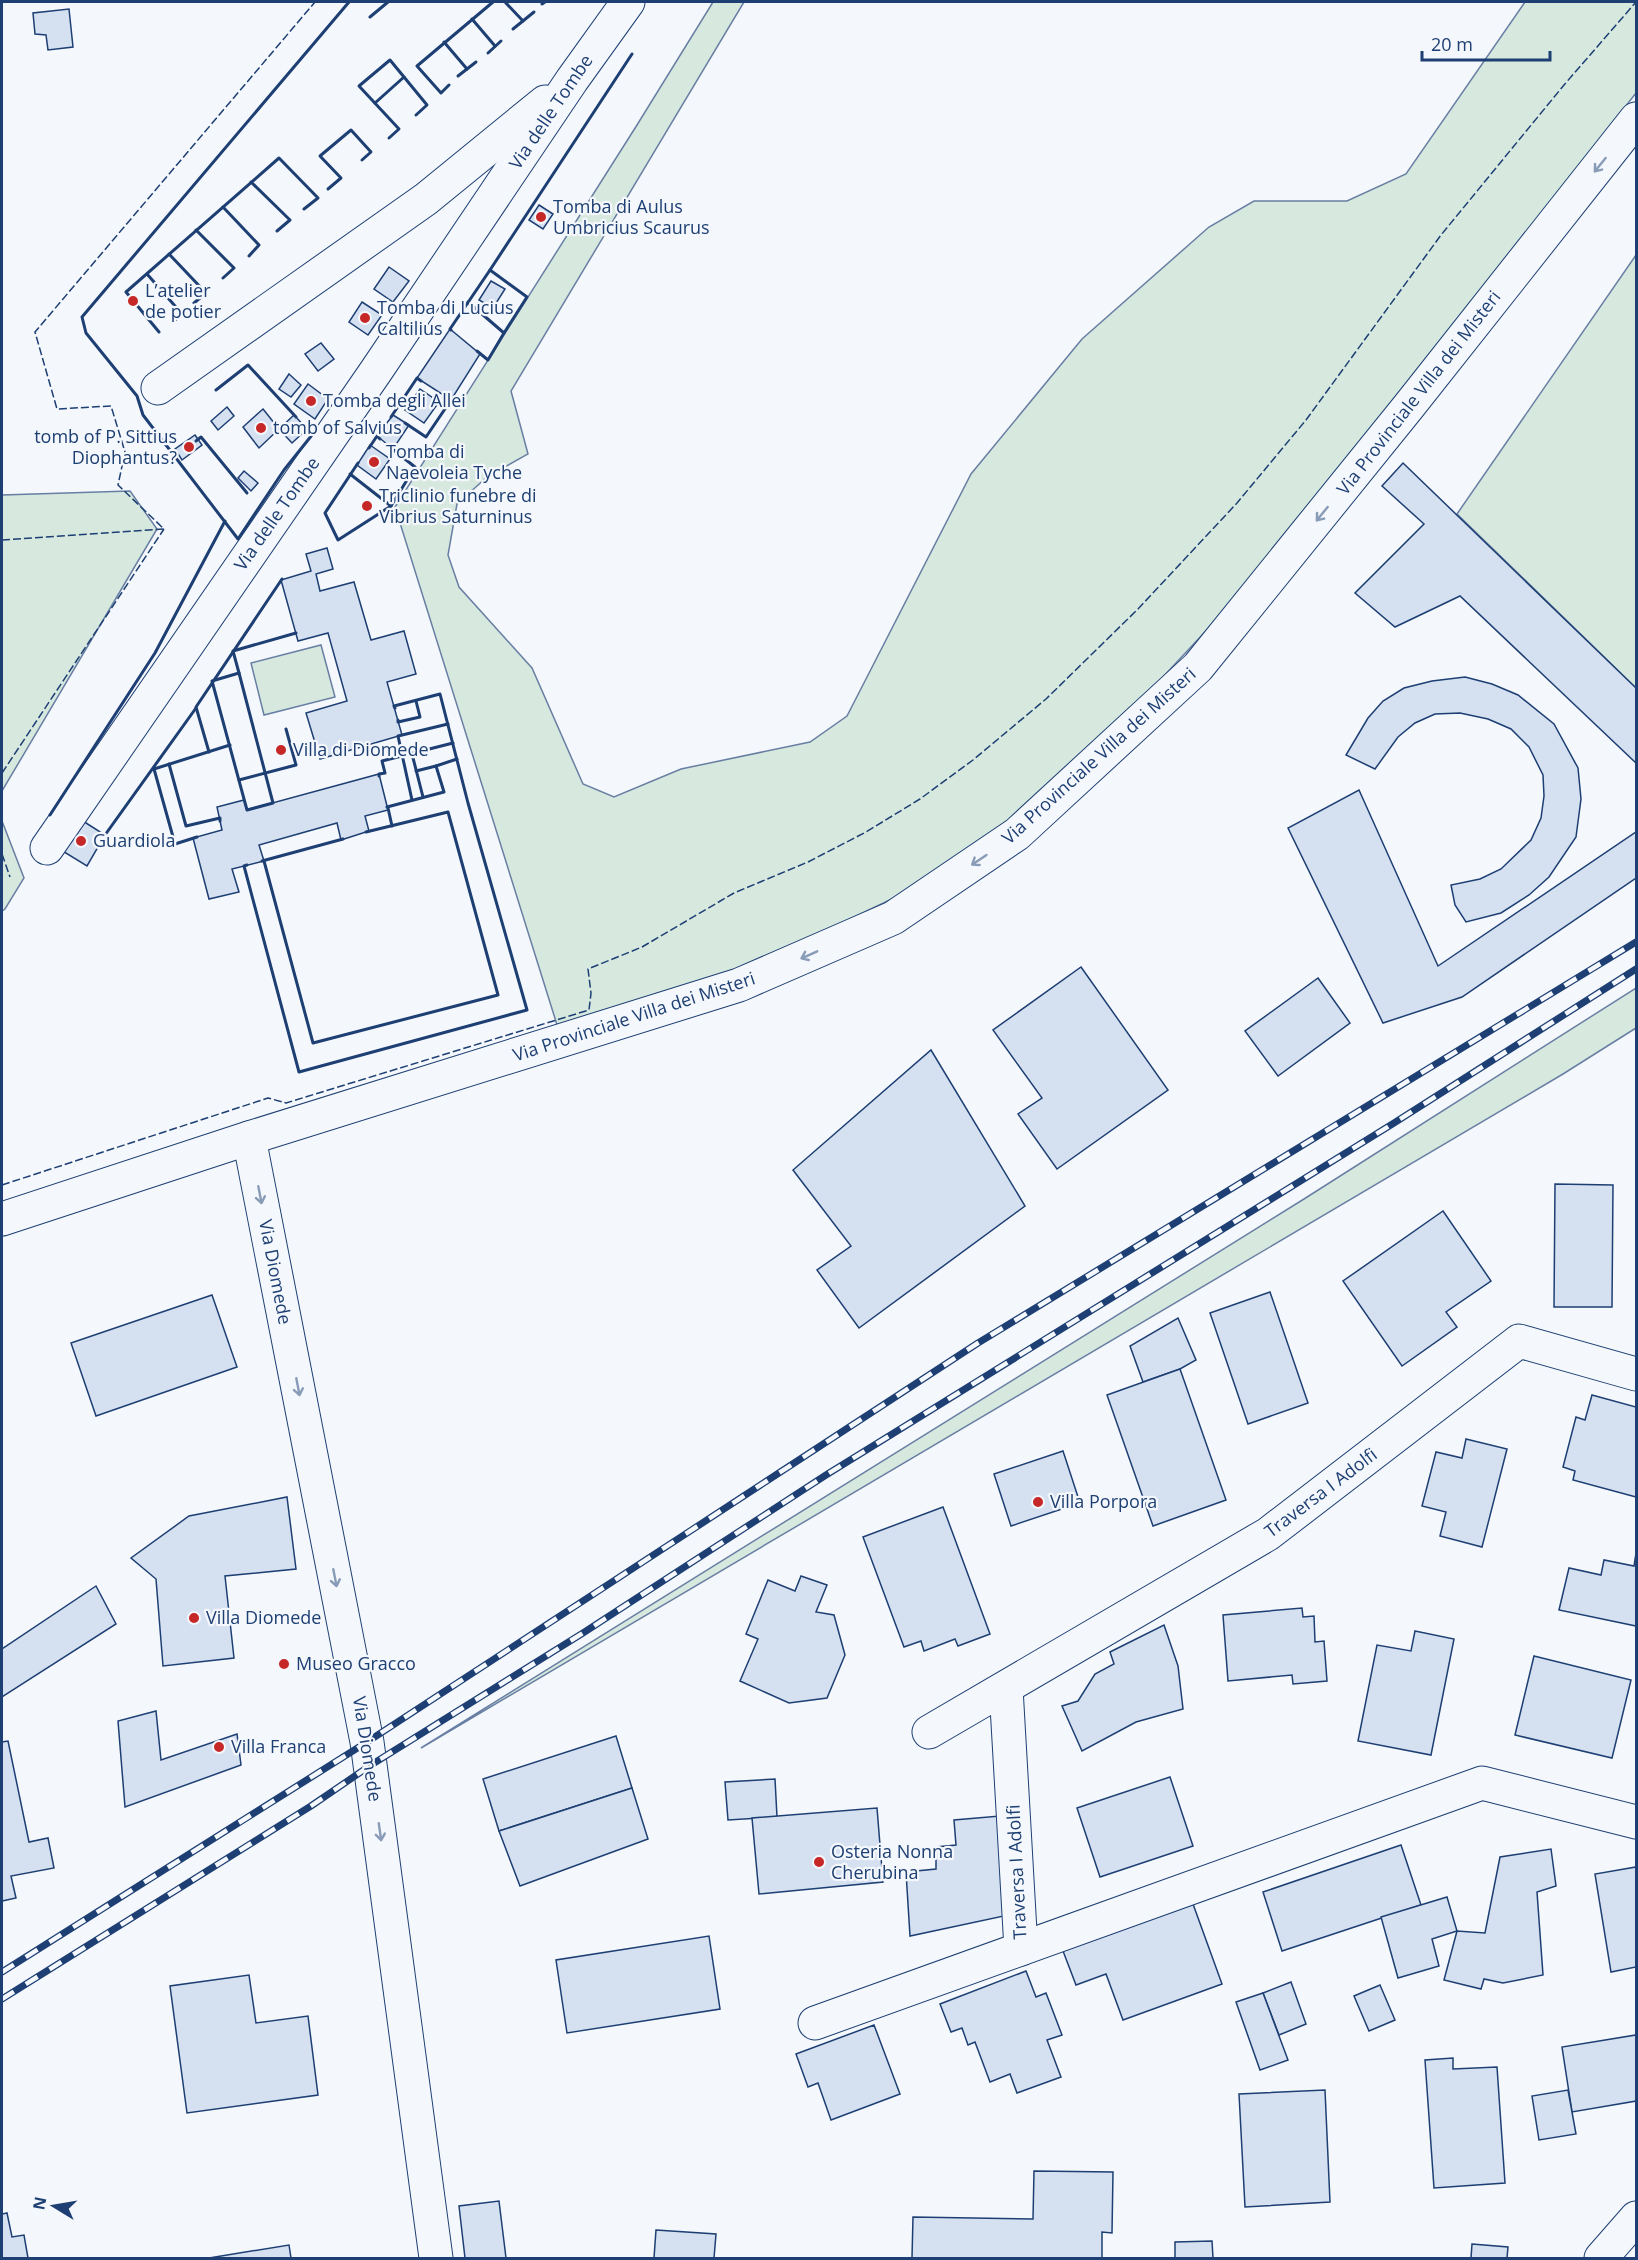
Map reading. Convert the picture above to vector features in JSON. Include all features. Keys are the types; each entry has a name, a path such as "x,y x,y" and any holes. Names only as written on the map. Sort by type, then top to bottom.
{"street":[{"name":"Via delle Tombe","path":"47,848 376,371 572,80 628,2"},
{"path":"158,388 426,199 572,80"},
{"name":"Via Provinciale Villa dei Misteri","path":"2,1219 249,1138 739,985 893,918 1017,834 1198,668 1636,119"},
{"name":"Via Diomede","path":"249,1138 368,1742 436,2259"},
{"name":"Traversa I Adolfi","path":"928,1732 1268,1534 1519,1341 1636,1374"},
{"name":"Traversa I Adolfi","path":"1006,1688 1021,1949"},
{"name":"Traversa I Adolfi","path":"815,2024 1482,1783 1636,1822"},
{"path":"1601,2259 1636,2218"}],"shaded area":[{"path":"713,2 744,2 511,391 528,454 487,477 457,504 448,555 459,587 532,668 583,784 614,797 681,769 810,742 847,716 971,474 1082,339 1209,227 1254,201 1347,201 1406,174 1525,2 1636,2 1636,93 1259,574 1162,678 1009,820 894,898 768,958 558,1028 395,507"},
{"path":"1636,255 1636,688 1457,514"},
{"path":"130,491 157,529 2,791 2,495"},
{"path":"321,645 335,697 264,715 251,663"},
{"path":"2,821 24,878 2,911"},
{"path":"1636,988 1636,1028 1563,1074 421,1748 1304,1199"}],"building":[{"path":"69,9 73,47 48,50 46,35 35,34 33,13"},
{"name":"Tomba di Aulus Umbricius Scaurus","path":"539,205 553,214 543,229 529,220"},
{"path":"389,267 409,281 393,302 374,289"},
{"path":"491,281 505,289 493,308 479,300"},
{"name":"Tomba di Lucius Caltilius","path":"362,302 382,315 368,335 349,322"},
{"path":"450,329 480,354 451,400 417,378"},
{"path":"321,343 334,359 318,371 305,354"},
{"path":"289,374 301,385 291,397 279,389"},
{"name":"Tomba degli Allei","path":"308,384 328,399 315,419 294,404"},
{"path":"420,389 439,402 424,423 405,410"},
{"path":"227,407 234,416 218,430 211,421"},
{"name":"tomb of Salvius","path":"263,409 279,429 259,448 243,427"},
{"path":"294,415 307,429 292,443 279,429"},
{"path":"393,415 409,425 393,449 377,436"},
{"name":"tomb of P. Sittius Diophantus?","path":"195,435 202,445 182,460 175,449"},
{"name":"Tomba di Naevoleia Tyche","path":"370,445 390,459 376,479 357,465"},
{"path":"1403,463 1636,688 1636,763 1460,596 1395,627 1355,593 1424,524 1382,486"},
{"path":"244,471 258,483 251,491 238,478"},
{"path":"327,548 333,569 316,574 320,591 354,582 371,640 404,631 416,674 387,682 402,735 320,759 306,713 347,701 328,633 298,641 281,580 311,571 306,554"},
{"path":"1465,677 1492,684 1518,695 1554,724 1578,768 1581,799 1576,837 1549,877 1529,895 1501,913 1466,922 1455,905 1451,885 1480,879 1501,869 1531,840 1541,818 1544,796 1543,775 1529,747 1511,729 1488,719 1460,713 1435,714 1415,723 1398,737 1375,769 1346,755 1368,718 1383,701 1404,688 1432,681"},
{"path":"379,774 388,810 365,816 369,831 341,840 337,823 259,845 264,861 232,869 239,892 209,899 193,838 222,830 217,807 244,800 247,810"},
{"path":"1359,790 1438,966 1636,832 1636,878 1462,997 1383,1023 1288,828"},
{"name":"Guardiola","path":"75,816 105,835 87,866 56,847"},
{"path":"1081,967 1168,1090 1057,1169 1018,1114 1042,1098 993,1030"},
{"path":"1318,978 1350,1023 1278,1076 1245,1031"},
{"path":"931,1050 1025,1206 859,1328 817,1270 851,1246 793,1170"},
{"path":"1555,1184 1613,1185 1612,1307 1554,1307"},
{"path":"1443,1211 1491,1281 1446,1312 1457,1327 1402,1366 1343,1281"},
{"path":"1270,1292 1308,1403 1248,1424 1210,1313"},
{"path":"212,1295 237,1367 96,1416 71,1343"},
{"path":"1178,1318 1196,1360 1180,1369 1143,1382 1130,1346"},
{"path":"1180,1369 1226,1500 1153,1526 1107,1395"},
{"path":"1592,1395 1636,1407 1636,1497 1573,1480 1575,1471 1563,1467 1576,1417 1585,1420"},
{"path":"1466,1439 1507,1449 1482,1547 1440,1536 1446,1512 1422,1506 1436,1452 1462,1458"},
{"path":"1063,1451 1080,1503 1011,1526 994,1474"},
{"name":"Villa Diomede","path":"287,1497 296,1569 225,1576 234,1658 163,1666 156,1579 131,1558 189,1516"},
{"path":"943,1507 990,1634 958,1646 955,1639 924,1651 921,1641 904,1647 863,1537"},
{"path":"1636,1553 1636,1626 1559,1610 1569,1568 1601,1575 1604,1560 1634,1566"},
{"path":"801,1576 827,1585 816,1612 834,1615 845,1655 827,1698 789,1703 740,1681 758,1639 746,1634 768,1580 795,1591"},
{"path":"96,1586 116,1624 2,1697 2,1649"},
{"path":"1302,1608 1303,1617 1314,1616 1315,1642 1324,1641 1327,1681 1293,1684 1292,1675 1228,1681 1223,1615"},
{"path":"1164,1625 1178,1666 1183,1709 1136,1722 1082,1751 1062,1706 1078,1701 1095,1674 1114,1664 1110,1652"},
{"path":"1415,1631 1454,1639 1431,1755 1358,1741 1377,1645 1411,1651"},
{"path":"1534,1656 1631,1680 1612,1758 1515,1735"},
{"name":"Villa Franca","path":"156,1711 161,1760 237,1734 241,1765 125,1807 118,1721"},
{"path":"616,1736 632,1788 499,1831 483,1779"},
{"path":"8,1741 29,1842 48,1838 54,1868 11,1876 16,1898 2,1901 2,1742"},
{"path":"1170,1777 1193,1846 1100,1877 1077,1808"},
{"path":"775,1779 777,1817 728,1820 725,1782"},
{"path":"632,1788 648,1839 520,1886 499,1831"},
{"path":"877,1808 883,1882 759,1894 752,1818"},
{"path":"1000,1816 1004,1916 910,1936 906,1872 936,1869 936,1847 956,1845 954,1820"},
{"path":"1401,1845 1421,1905 1282,1951 1263,1892"},
{"path":"1551,1849 1556,1886 1537,1892 1543,1975 1503,1983 1484,1979 1481,1989 1444,1980 1457,1931 1485,1933 1500,1857"},
{"path":"1636,1867 1636,1967 1611,1972 1595,1874"},
{"path":"1447,1897 1457,1931 1432,1939 1439,1966 1398,1978 1381,1917"},
{"path":"1193,1904 1222,1984 1123,2020 1106,1974 1076,1985 1063,1951"},
{"path":"709,1936 720,2009 567,2033 556,1960"},
{"path":"1026,1971 1036,1997 1046,1993 1062,2035 1047,2040 1061,2077 1017,2093 1010,2074 990,2082 975,2042 968,2045 962,2028 951,2032 940,2004"},
{"path":"249,1975 256,2023 308,2016 318,2095 187,2113 170,1986"},
{"path":"1291,1982 1306,2024 1279,2035 1263,1993"},
{"path":"1380,1985 1395,2020 1369,2031 1354,1996"},
{"path":"1263,1993 1288,2060 1260,2070 1236,2002"},
{"path":"874,2025 900,2094 831,2120 818,2083 808,2087 796,2054"},
{"path":"1636,2035 1636,2101 1572,2112 1562,2047"},
{"path":"1453,2058 1453,2069 1497,2067 1505,2183 1434,2188 1425,2060"},
{"path":"1325,2090 1330,2202 1245,2207 1239,2094"},
{"path":"1568,2090 1576,2134 1539,2140 1532,2096"},
{"path":"1034,2171 1113,2172 1112,2233 1102,2232 1102,2258 912,2258 913,2217 1033,2219"},
{"path":"499,2201 506,2258 465,2258 459,2206"},
{"path":"7,2213 12,2237 24,2235 28,2258 2,2258 2,2214"},
{"path":"656,2230 716,2234 714,2258 654,2258"},
{"path":"1212,2241 1213,2258 1175,2258 1175,2242"},
{"path":"1472,2244 1508,2247 1507,2258 1471,2258"},
{"path":"289,2245 291,2258 209,2258"}],"railway":[{"path":"2,1972 367,1742 978,1343 1636,942"},
{"path":"2,1999 311,1806 371,1765 583,1633 826,1475 1394,1123 1636,969"}],"fence":[{"path":"2,540 164,529 118,485 125,452 111,406 57,409 35,332 315,2"},
{"path":"2,1185 268,1098 286,1103 589,1010 591,993 588,969 642,947 734,893 808,862 866,832 920,799 973,760 1046,699 1138,609 1237,503 1306,420 1441,235 1564,85 1636,2"},
{"path":"2,773 164,529"},
{"path":"2,854 10,877"}],"wall":[{"path":"304,426 312,435 284,470 238,539 143,415 137,396 86,333 82,317 349,2"},
{"path":"370,17 388,2"},
{"path":"449,85 441,93 417,66 493,2"},
{"path":"505,2 523,21"},
{"path":"513,29 534,12"},
{"path":"472,19 495,46"},
{"path":"488,53 501,41"},
{"path":"444,42 467,69"},
{"path":"490,270 632,54"},
{"path":"389,138 399,129 359,86 390,60 427,105 416,115"},
{"path":"458,76 476,62"},
{"path":"375,103 404,77"},
{"path":"328,189 341,178 320,156 351,130 371,152 362,160"},
{"path":"159,332 126,292 279,158 318,198 304,209"},
{"path":"251,182 290,220 277,231"},
{"path":"223,207 259,245 249,256"},
{"path":"196,230 234,268 223,278"},
{"path":"169,254 206,293 194,303"},
{"path":"451,330 490,270 527,297 504,333"},
{"path":"147,274 182,314 173,322"},
{"path":"468,302 504,333 488,360 477,351"},
{"path":"216,390 248,365 296,417"},
{"path":"391,417 417,378 421,381"},
{"path":"405,423 426,437 451,400 449,399"},
{"path":"369,448 377,436 380,439"},
{"path":"196,441 201,437 247,493"},
{"path":"391,448 415,467 391,506"},
{"path":"350,474 391,506 338,540 325,513 358,463"},
{"path":"50,815 155,653 225,521"},
{"path":"209,752 196,707 282,579"},
{"path":"239,673 233,651 296,633"},
{"path":"239,673 273,803 247,810 212,681 239,673"},
{"path":"247,865 244,866 299,1072 527,1010 468,803 440,694 394,706 395,708"},
{"path":"398,720 398,722 420,717 416,701"},
{"path":"105,835 196,708"},
{"path":"412,800 398,736 448,724"},
{"path":"239,780 296,765 286,729"},
{"path":"379,776 385,773 382,761 453,743"},
{"path":"197,837 175,844 154,769 230,745"},
{"path":"412,754 423,797"},
{"path":"387,807 444,792 436,766 457,759"},
{"path":"169,764 186,826 220,818 220,821"},
{"path":"416,771 436,766"},
{"path":"388,808 392,826"},
{"path":"264,861 313,1043 498,995 448,812 366,832"},
{"path":"262,861 343,839"}],"place":[{"name":"Tomba di Aulus Umbricius Scaurus","path":"541,217"},
{"name":"L’atelier de potier","path":"133,301"},
{"name":"Tomba di Lucius Caltilius","path":"365,318"},
{"name":"Tomba degli Allei","path":"311,401"},
{"name":"tomb of Salvius","path":"261,428"},
{"name":"tomb of P. Sittius Diophantus?","path":"189,447"},
{"name":"Tomba di Naevoleia Tyche","path":"374,462"},
{"name":"Triclinio funebre di Vibrius Saturninus","path":"367,506"},
{"name":"Villa di Diomede","path":"281,750"},
{"name":"Guardiola","path":"81,841"},
{"name":"Villa Porpora","path":"1038,1502"},
{"name":"Villa Diomede","path":"194,1618"},
{"name":"Museo Gracco","path":"284,1664"},
{"name":"Villa Franca","path":"219,1747"},
{"name":"Osteria Nonna Cherubina","path":"819,1862"}]}
